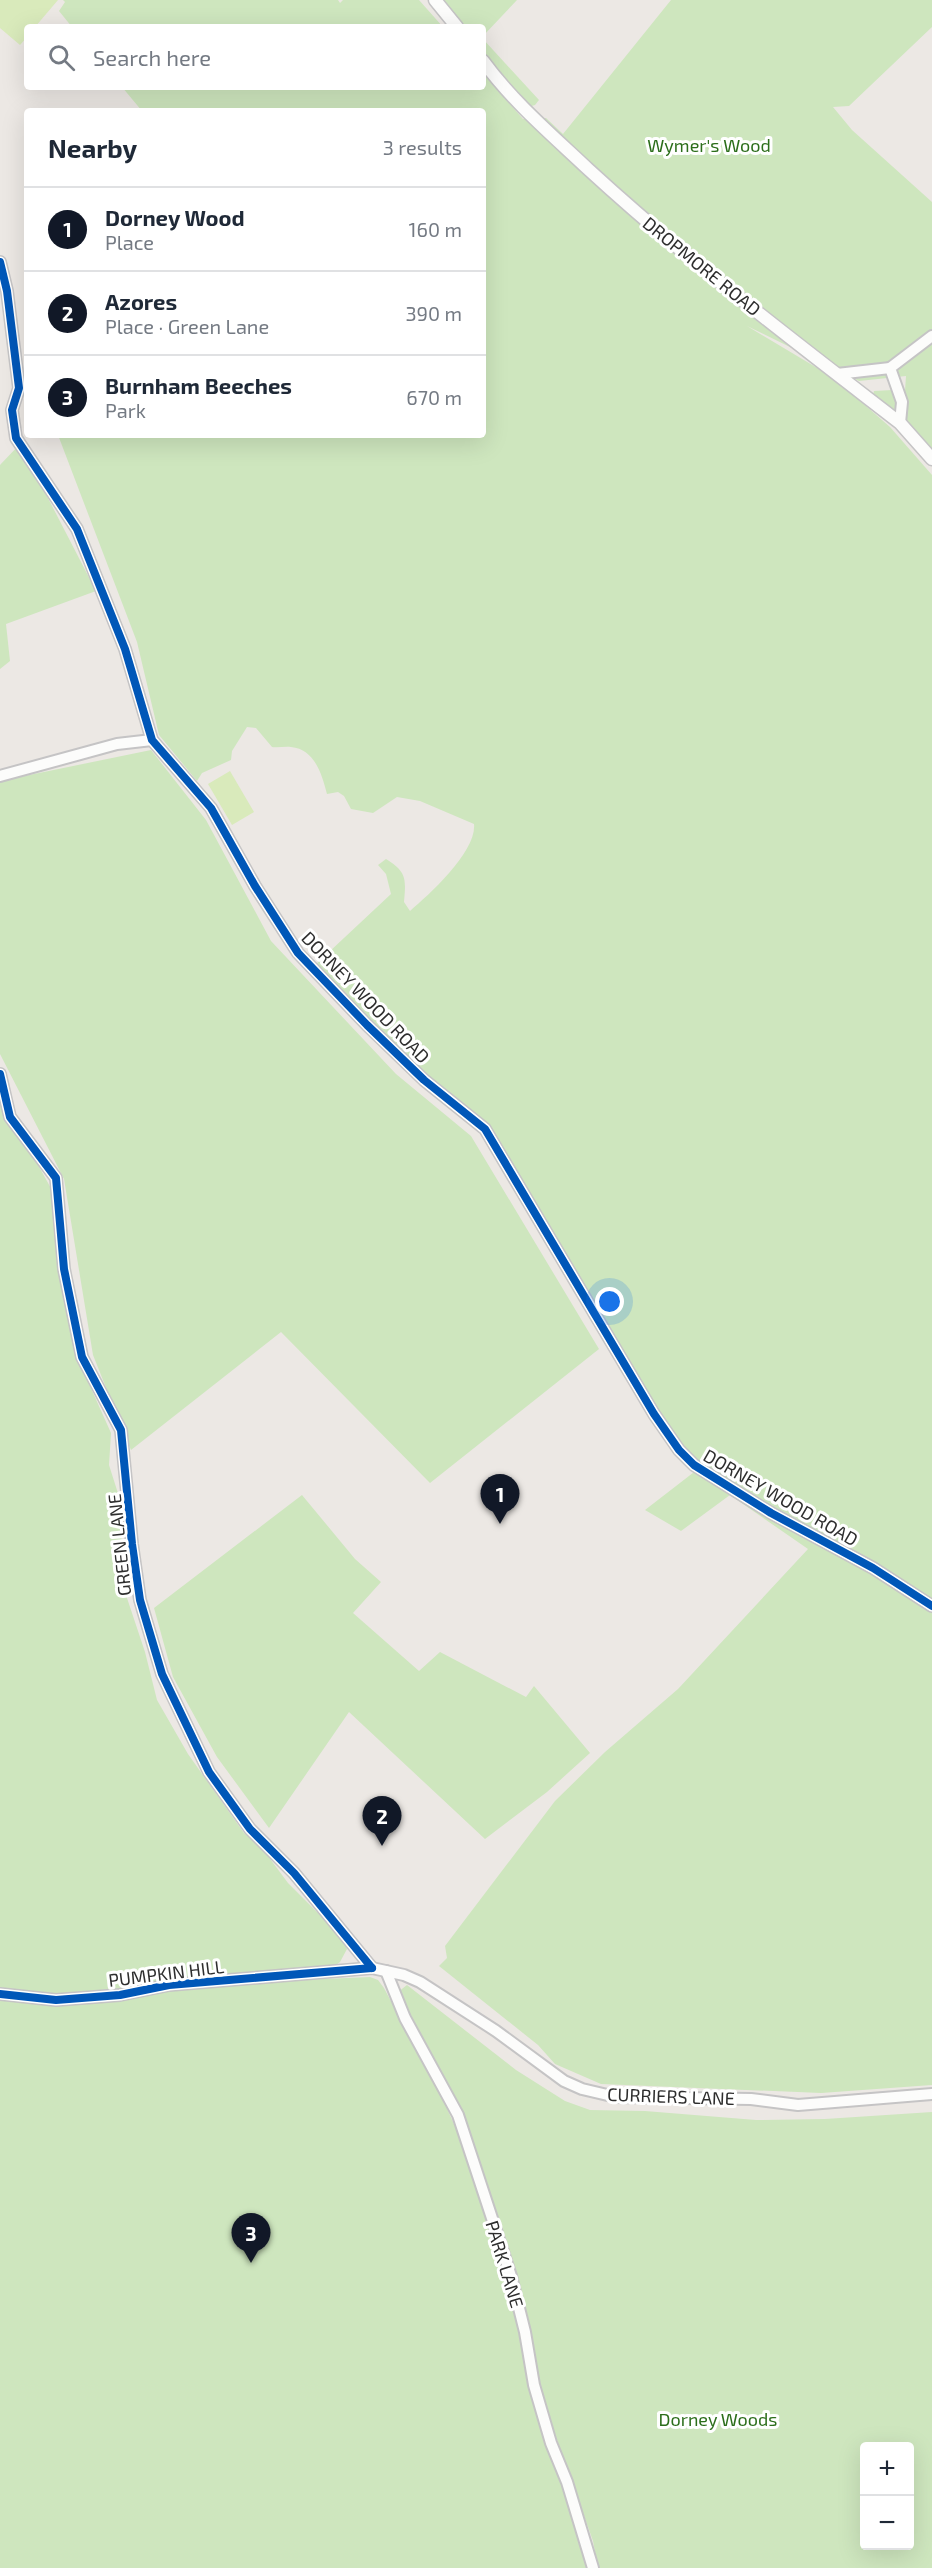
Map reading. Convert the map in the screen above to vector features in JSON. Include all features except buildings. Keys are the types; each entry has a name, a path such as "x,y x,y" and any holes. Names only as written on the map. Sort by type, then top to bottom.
{"street":[{"path":"435,0 455,24"},
{"name":"DROPMORE ROAD","path":"486,65 499,83 534,118 639,216 900,423 932,459"},
{"name":"DORNEY WOOD ROAD","path":"0,262 7,291 19,388 12,410 16,438 77,529 125,649 152,740 211,808 255,886 298,953 424,1080 485,1129 618,1355 679,1450 694,1465 771,1513 873,1568 932,1606"},
{"path":"837,375 891,368 932,336"},
{"path":"891,368 902,402 900,423"},
{"path":"0,776 117,744 152,740"},
{"name":"GREEN LANE","path":"0,1074 10,1117 56,1178 64,1269 82,1356 121,1430 140,1600 162,1674 209,1772 250,1829 294,1873 372,1968"},
{"name":"CURRIERS LANE","path":"372,1968 404,1975 420,1982 582,2090 616,2097 751,2099 798,2105 932,2094"},
{"name":"PUMPKIN HILL","path":"0,1995 56,2000 120,1995 169,1985 372,1968"},
{"name":"PARK LANE","path":"386,1971 405,2018 458,2115 511,2276 525,2332 534,2385 593,2568"}],"green space":[{"path":"0,0 58,0 38,24 24,24 24,40 20,45 0,28"},
{"path":"63,0 338,0 340,3 343,0 419,0 440,24 70,24 59,11 65,2"},
{"path":"441,0 517,0 486,33 486,24 461,24"},
{"name":"Wymer's Wood","path":"671,0 932,0 932,27 849,106 833,107 852,130 932,202 932,451 903,420 906,376 859,381 747,326 834,378 890,427 932,475 932,2085 821,2093 601,2084 555,2064 538,2045 439,1966 447,1958 445,1946 555,1801 605,1752 678,1689 808,1549 730,1495 681,1531 645,1510 698,1469 654,1414 485,1129 424,1080 313,967 391,894 386,874 378,865 386,859 401,872 405,882 404,902 410,911 440,883 460,859 473,835 474,824 420,801 397,797 373,813 351,809 344,796 338,792 327,794 323,779 312,758 299,749 272,747 256,728 247,727 232,751 231,760 202,773 197,781 159,735 137,642 59,438 486,438 486,108 140,108 124,90 486,90 486,76 523,119 546,118 563,134"},
{"path":"486,42 539,100 535,105 528,107 499,77 486,58"},
{"path":"892,390 896,397 896,411 893,413 873,395 874,391"},
{"path":"20,444 96,591 6,624 10,661 0,669 0,465"},
{"path":"151,750 206,820 271,941 396,1074 471,1136 599,1349 430,1483 281,1332 131,1450 93,1355 64,1179 0,1054 0,781"},
{"path":"230,771 254,812 232,825 208,784"},
{"path":"0,1096 53,1192 64,1298 77,1357 111,1433 109,1465 122,1506 121,1580 145,1652 157,1700 188,1754 244,1833 262,1848 288,1883 341,1936 347,1949 340,1962 332,1968 48,1995 0,1991"},
{"path":"302,1495 355,1559 381,1582 353,1613 419,1671 440,1652 526,1697 534,1686 590,1753 547,1792 485,1839 349,1712 269,1828 217,1757 173,1677 154,1608"},
{"path":"370,1977 378,1980 384,1988 445,2104 465,2149 490,2221 515,2305 527,2373 587,2568 0,2568 0,1998 121,1999 208,1984"},
{"name":"Dorney Woods","path":"407,1985 516,2070 565,2101 590,2110 645,2111 756,2120 825,2119 932,2112 932,2568 598,2568 593,2541 545,2406 517,2288 468,2134 439,2068 399,1998 398,1992"}],"cycle path":[{"path":"0,262 7,291 19,388 12,410 16,438 77,529 125,649 152,740 211,808 255,886 298,953 424,1080 485,1129 654,1414 679,1450 694,1465 771,1513 873,1568 932,1606"},
{"path":"0,1074 10,1117 56,1178 64,1269 82,1357 121,1430 140,1600 162,1674 209,1772 250,1829 294,1873 372,1968"},
{"path":"0,1994 56,2000 120,1995 169,1985 372,1968"}],"place":[{"name":"Dorney Wood","path":"500,1524"},
{"name":"Azores","path":"382,1846"},
{"name":"Burnham Beeches","path":"251,2263"}]}
